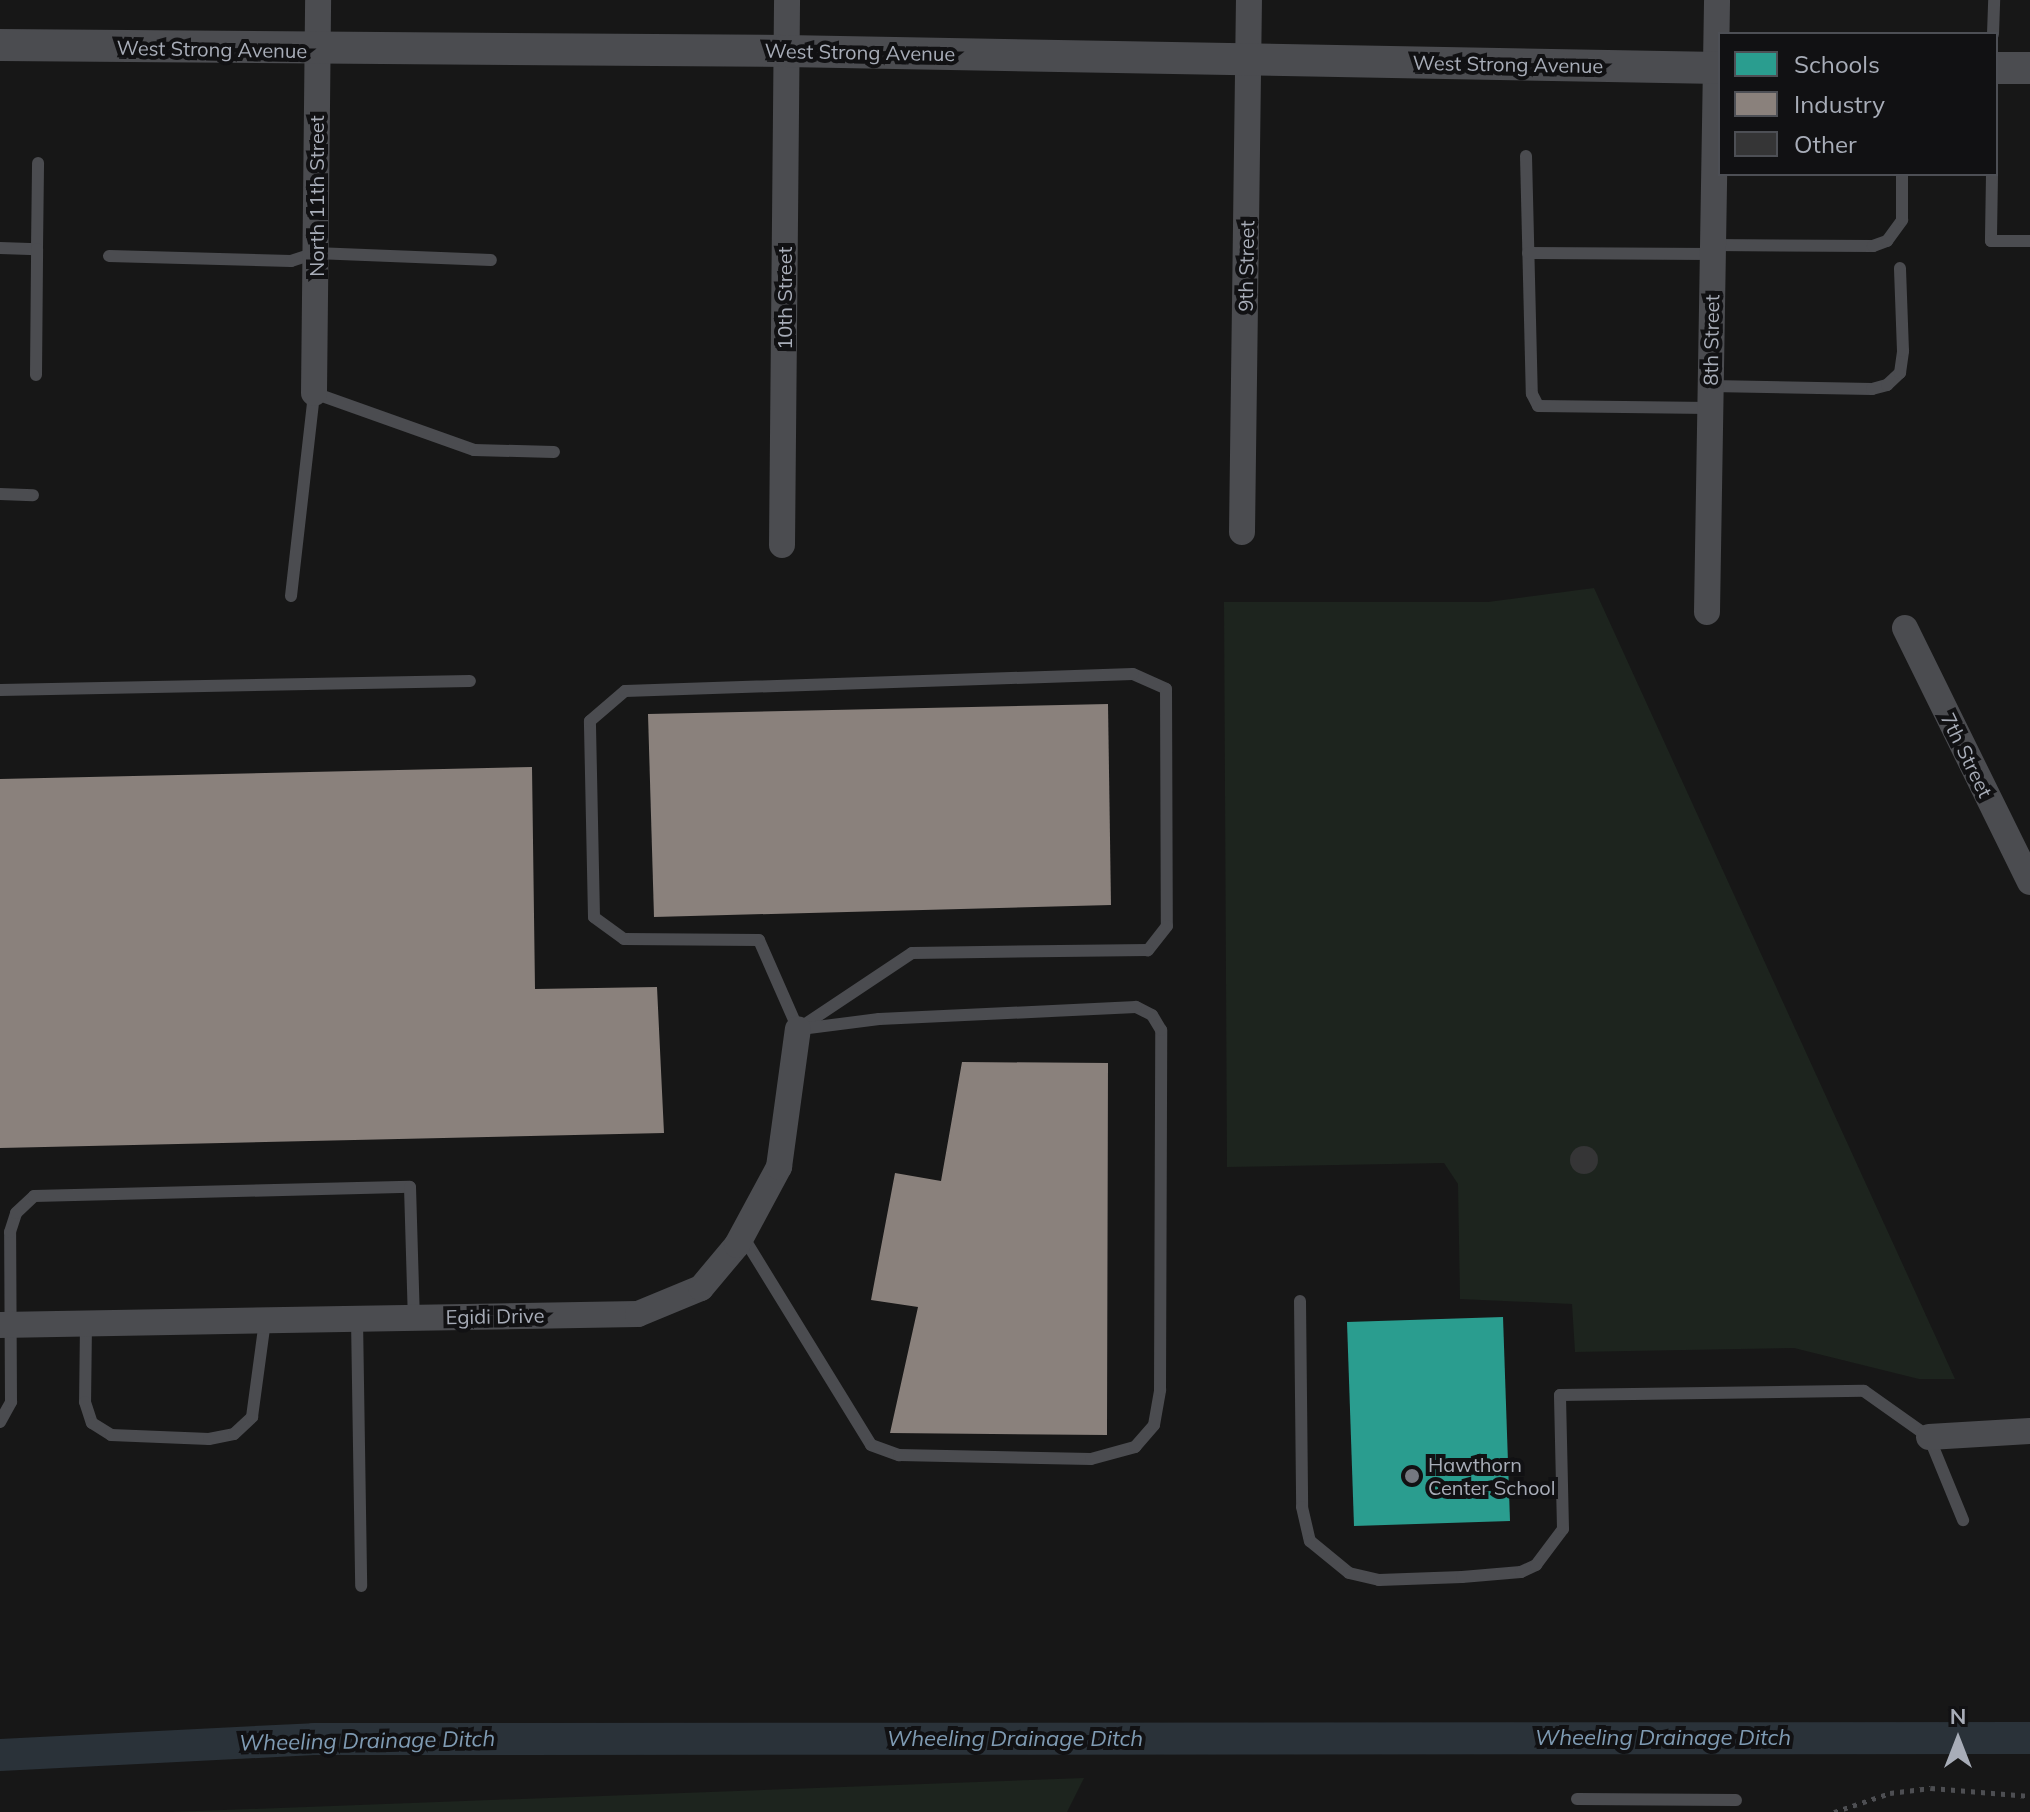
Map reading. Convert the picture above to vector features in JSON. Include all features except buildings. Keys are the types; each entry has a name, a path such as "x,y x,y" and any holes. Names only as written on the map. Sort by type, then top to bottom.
{"street":[{"name":"North 11th Street","path":"314,393 318,0"},
{"name":"10th Street","path":"782,545 787,0"},
{"name":"9th Street","path":"1242,532 1249,0"},
{"name":"8th Street","path":"1707,612 1717,0"},
{"name":"West Strong Avenue","path":"0,45 317,51 786,51 1718,68"},
{"path":"1998,68 2030,68"},
{"name":"7th Street","path":"1905,628 2030,882"},
{"name":"Egidi Drive","path":"5,1325 638,1314 701,1288 742,1235 779,1167 798,1029"},
{"path":"1929,1437 2030,1431"}],"lane":[{"path":"1993,32 1994,0"},
{"path":"1526,156 1532,394 1538,406 1872,389 1887,385 1900,373 1903,351 1900,268"},
{"path":"36,375 38,163"},
{"path":"1528,253 1873,246 1887,241 1902,220 1902,176"},
{"path":"1992,176 1991,241 2030,241"},
{"path":"0,248 37,249"},
{"path":"109,256 291,261 315,253 491,260"},
{"path":"291,596 314,393 474,450 554,452"},
{"path":"0,494 33,495"},
{"path":"1133,674 1166,689 1167,926 1148,950 912,953 798,1029 759,940 624,939 594,917 590,721 625,691 1133,674"},
{"path":"0,690 470,681"},
{"path":"742,1235 871,1445 899,1455 1091,1459 1135,1447 1154,1425 1160,1390 1161,1030 1152,1015 1136,1007 879,1019 798,1029"},
{"path":"0,1422 11,1402 5,1325 10,1232 16,1213 34,1196 410,1187 414,1318"},
{"path":"1300,1301 1302,1507 1310,1541 1349,1573 1379,1580 1521,1572 1536,1565 1563,1529 1560,1395 1864,1391 1929,1437 1963,1520"},
{"path":"357,1319 361,1586"},
{"path":"86,1324 85,1402 92,1423 111,1435 209,1439 234,1434 252,1417 265,1320"},
{"path":"1577,1799 1736,1800"}],"path":[{"path":"1834,1812 1890,1793 1931,1788 2030,1796"}],"shaded area":[{"path":"1594,588 1955,1379 1919,1379 1794,1348 1575,1352 1572,1304 1460,1299 1458,1184 1444,1163 1227,1167 1224,602 1488,602"},
{"path":"1084,1778 1067,1812 170,1812"}],"waterway":[{"name":"Wheeling Drainage Ditch","path":"0,1755 314,1739 2030,1738"}],"place":[{"name":"Hawthorn Center School","path":"1412,1476"}]}
